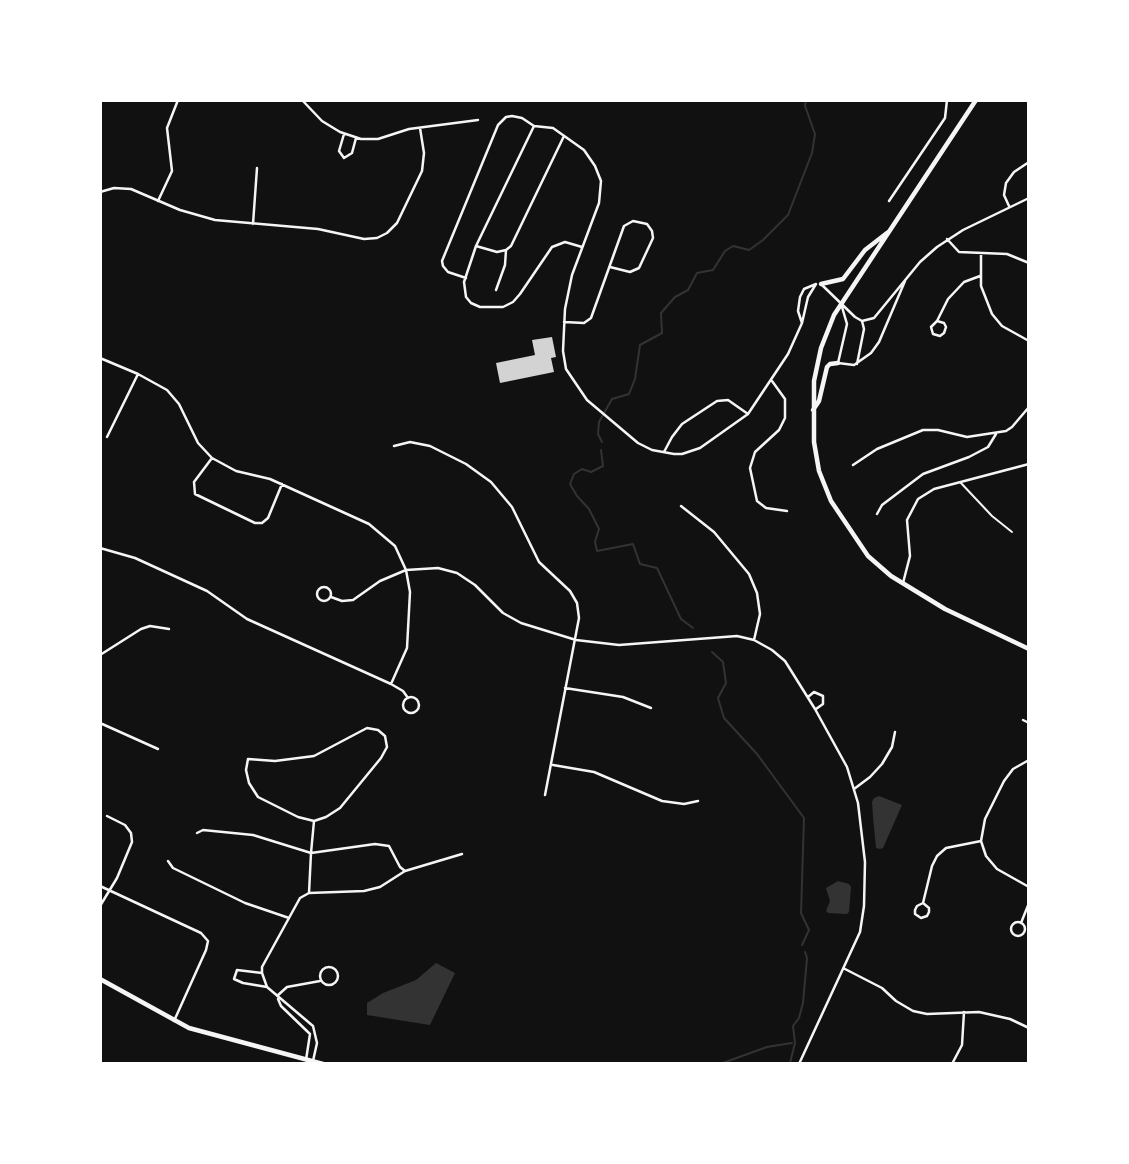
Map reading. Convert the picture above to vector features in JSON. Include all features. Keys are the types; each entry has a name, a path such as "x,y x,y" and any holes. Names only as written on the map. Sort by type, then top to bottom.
{"main road":[{"path":"976,100 841,302 829,327 818,359 813,411 817,459 822,481 831,501 868,556 903,583 945,609 1029,649"},
{"path":"818,284 843,279 871,243 888,232"},
{"path":"813,411 819,401 827,367 838,363"},
{"path":"100,979 174,1021 203,1034 323,1064"}],"street":[{"path":"158,201 172,170 167,128 178,100"},
{"path":"302,100 322,121 356,138 378,139 419,128 478,120"},
{"path":"889,201 945,118 948,111 947,100"},
{"path":"466,278 448,272 442,261 494,133 506,117 517,116 534,126 553,128 591,159 601,181 599,203 568,291 563,351 566,369 587,400 643,447 682,454 700,449 748,414 788,354 802,323 808,297 818,284"},
{"path":"534,126 476,246 466,278 465,293 471,303 486,309 503,307 520,294 552,247 565,242 582,247"},
{"path":"100,192 122,187 180,210 215,220 318,229 364,239 377,238 397,223 422,171 424,153 419,128"},
{"path":"344,134 339,151 344,158 352,153 356,138"},
{"path":"476,246 497,252 511,246 565,136"},
{"path":"1009,207 1004,195 1006,183 1014,172 1029,162"},
{"path":"253,223 257,168"},
{"path":"862,321 877,316 906,278 928,254 947,239 1029,198"},
{"path":"564,322 584,323 591,318 622,230 628,223 638,221 647,224 653,234 639,268 631,272 610,267"},
{"path":"947,239 959,252 1013,256 1029,263"},
{"path":"496,290 505,265 506,250"},
{"path":"981,253 983,295 995,319 1029,341"},
{"path":"937,321 942,321 946,327 946,331 940,336 931,330 944,304 955,290 971,278 980,276"},
{"path":"841,302 847,324 838,363 851,366 874,350 879,342 906,278"},
{"path":"818,284 862,321 864,328 857,364"},
{"path":"802,323 798,311 800,297 804,289 818,284"},
{"path":"847,324 855,317"},
{"path":"100,358 167,390 174,397 198,443 212,458 236,471 262,476 282,484 369,524 395,546 406,570 410,592 407,648 391,684"},
{"path":"107,437 138,374"},
{"path":"772,381 785,399 785,418 779,430 755,452 750,468 757,501 766,508 787,511"},
{"path":"664,452 682,424 717,401 724,398 748,414"},
{"path":"853,466 877,449 923,430 938,430 967,437 996,434 1012,427 1029,407"},
{"path":"877,514 882,505 923,474 979,452 991,444 996,434"},
{"path":"394,446 410,442 430,446 473,469 500,492 517,516 539,562 575,597 579,618 576,640 545,795"},
{"path":"212,458 194,482 195,494 255,523 262,523 268,518 282,484"},
{"path":"903,583 910,556 906,526 912,506 924,494 1029,464"},
{"path":"681,506 714,532 749,574 757,593 760,614 754,640"},
{"path":"100,548 142,561 207,591 247,619 391,684 403,691 408,698 418,701 419,706 414,713 403,709 408,698"},
{"path":"331,597 342,601 354,600 380,581 406,570 438,568 457,573 475,585 511,618 576,640 630,645 737,636 754,640 785,661 837,747 854,789 865,862 864,906 860,932 799,1064"},
{"path":"326,587 331,597 325,602 320,601 317,592 326,587"},
{"path":"100,655 141,629 150,626 169,629"},
{"path":"565,688 623,697 651,708"},
{"path":"808,696 817,692 823,696 822,706 815,709"},
{"path":"1023,720 1029,723"},
{"path":"100,723 158,750"},
{"path":"367,728 378,730 385,736 387,747 381,758 341,808 314,821 298,817 258,797 249,783 246,770 248,758 275,761 314,756 367,728"},
{"path":"854,789 870,778 883,764 892,747 895,732"},
{"path":"1029,760 1019,764 1008,774 985,819 981,841 986,856 997,869 1029,887"},
{"path":"553,765 594,772 662,801 684,804 698,802"},
{"path":"100,906 131,846 130,831 107,816"},
{"path":"309,893 314,821"},
{"path":"197,833 203,830 253,835 311,853 375,844 389,846 405,871"},
{"path":"923,904 937,856 953,846 981,841"},
{"path":"313,1062 317,1043 313,1026 267,987 262,973 262,967 300,898 309,893 364,891 380,887 405,871 462,854"},
{"path":"168,861 173,868 245,903 289,918"},
{"path":"100,886 201,933 208,941 174,1021"},
{"path":"1020,923 1029,903"},
{"path":"919,904 923,904 929,908 929,912 925,918 921,918 915,910 919,904"},
{"path":"1020,923 1025,929 1023,933 1015,936 1011,928 1013,924 1020,923"},
{"path":"276,996 287,986 320,981 328,986 334,984 338,978 337,972 333,968 324,968 319,975 320,981"},
{"path":"844,968 882,988 913,1011 927,1014 964,1012 996,1015 1029,1028"},
{"path":"262,973 237,970 234,979 267,987"},
{"path":"276,996 281,1006 310,1034 306,1060"},
{"path":"952,1064 962,1045 964,1012"}],"lane":[{"path":"960,482 1012,533"}],"shaded area":[{"path":"879,796 902,805 883,848 880,849 876,848 872,802"},
{"path":"838,881 851,887 847,914 826,911 830,901 826,888"},
{"path":"436,963 455,973 430,1025 367,1015 367,1003 383,993 416,980"}],"building":[{"path":"552,337 556,357 551,358 554,372 500,383 496,363 535,355 532,340"}],"waterway":[{"path":"602,442 598,434 599,422 612,399 629,394 635,379 640,345 662,333 661,313 675,297 688,290 697,273 713,270 725,251 733,246 749,250 788,215 812,153 815,134 805,106 806,100"},
{"path":"601,450 603,466 591,472 582,469 574,474 570,484 589,509 599,529 595,542 597,551 633,544 640,564 657,568 681,619 693,628"},
{"path":"712,652 723,662 726,683 718,698 724,718 757,754 804,818 801,913 809,930 802,945"},
{"path":"790,1063 795,1043 793,1026 799,1018 803,1003 807,958 805,952"},
{"path":"720,1064 767,1047 792,1043"}]}
